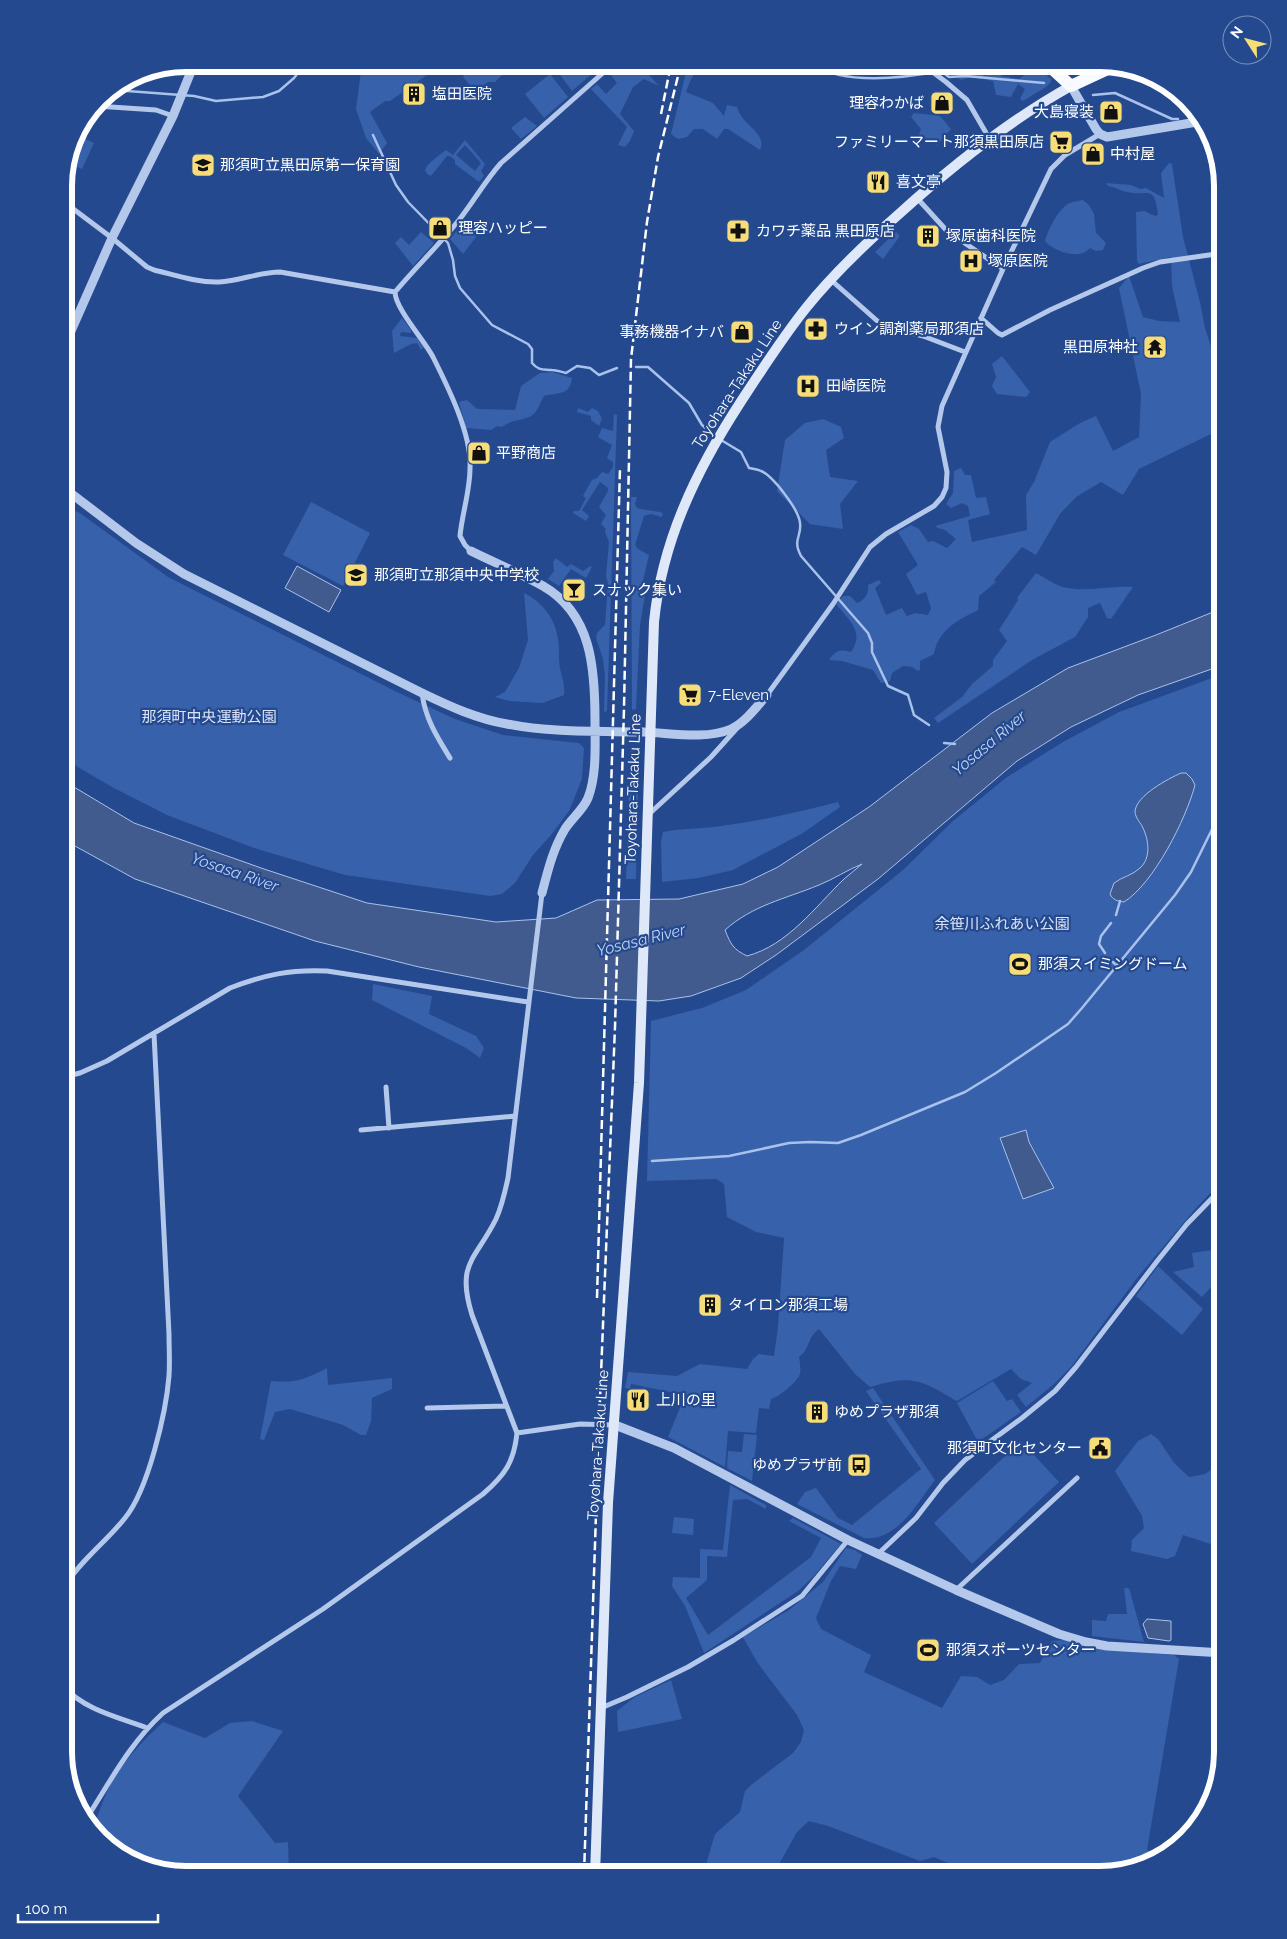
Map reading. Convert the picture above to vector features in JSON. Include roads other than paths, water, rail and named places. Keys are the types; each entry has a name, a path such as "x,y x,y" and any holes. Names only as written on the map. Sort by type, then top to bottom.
{"main road":[{"path":"1057,73 1071,86 1099,73"},
{"name":"Toyohara-Takaku Line","path":"595,1866 608,1503 635,1144 654,622 657,592 665,557 682,512 720,435 754,380 792,327 831,280 876,234 989,138 1033,107 1071,86"}],"street":[{"path":"73,328 112,238 173,116 190,73"},
{"path":"90,1813 121,1764 147,1728 163,1713 316,1614 483,1494 499,1480 516,1448 517,1433 466,1298 465,1282 468,1267 496,1219 508,1178 542,892 557,844 566,826 577,815 588,799 593,778 595,688 593,663 586,636 570,609 558,597 544,587 471,551 460,536 470,468 469,450 459,415 433,356 395,299 395,292 446,236 490,175 501,163 603,73"},
{"path":"934,73 967,100 989,138"},
{"path":"1071,86 1100,134 1107,137 1195,122"},
{"path":"105,107 156,110 173,116"},
{"path":"648,815 712,757 767,695 833,604 870,547 886,534 934,506 942,497 946,488 947,472 938,427 938,417 966,352 1003,269 1052,169 1065,155 1100,134"},
{"path":"917,198 947,231 1003,269"},
{"path":"73,209 147,267 200,280 217,282 264,272 280,272 395,292"},
{"path":"981,318 998,333 1002,334 1143,268 1160,262 1214,254"},
{"path":"831,280 883,326 923,336 966,352"},
{"path":"73,315 78,317"},
{"path":"73,496 136,542 184,574 422,693 460,710 506,724 532,728 595,731 717,733 742,722"},
{"path":"422,693 428,720 450,758"},
{"path":"73,1075 107,1061 230,988 261,977 302,969 327,971 528,1002"},
{"path":"73,1576 125,1518 135,1504 146,1477 158,1436 167,1393 169,1334 154,1034"},
{"path":"386,1087 389,1128"},
{"path":"361,1130 516,1116"},
{"path":"878,1554 916,1518 959,1465 1056,1391 1187,1224 1214,1196"},
{"path":"427,1408 506,1406"},
{"path":"517,1433 580,1424 615,1425 674,1448 848,1540 1038,1626 1086,1642 1130,1648 1214,1653"},
{"path":"956,1590 1077,1478"},
{"path":"601,1708 627,1698 688,1667 802,1596 848,1540"},
{"path":"73,1697 89,1707 147,1728"}],"water":[{"path":"297,566 341,590 329,612 285,588"},
{"name":"Yosasa River","path":"1214,612 1214,668 1138,695 1071,727 1017,761 878,879 776,955 741,978 691,996 659,1001 576,998 419,967 315,941 135,879 73,845 73,786 134,823 367,903 496,922 556,918 597,900 679,899 743,884 778,867 869,807 992,713 1068,668","holes":["862,864 844,879 800,924 762,951 747,956 735,949 731,943 725,930 747,914 770,903 825,883"]},
{"path":"1181,773 1186,773 1195,785 1184,815 1167,849 1157,866 1135,893 1124,902 1112,898 1110,894 1114,883 1137,870 1144,864 1146,859 1148,844 1142,826 1135,814 1137,805 1154,788"},
{"path":"1026,1130 1029,1142 1054,1188 1023,1199 1000,1138"},
{"path":"1147,1619 1171,1621 1171,1640 1148,1638 1143,1624"}],"waterway":[{"path":"125,91 194,96 216,101 263,97 279,91 298,73"},
{"path":"834,73 858,78 893,78 929,73"},
{"path":"944,73 949,77 966,76 1044,83"},
{"path":"1093,95 1115,93 1172,119 1178,119"},
{"path":"373,135 396,185 408,202 448,243 455,276 460,288 492,325 528,344 532,349 532,363 534,366 566,373 577,366 590,368 599,375 617,368"},
{"path":"636,367 648,367 689,403 702,425 716,437"},
{"path":"721,440 741,452 749,468 760,470 766,474 785,494 799,517 800,528 797,546 801,556 868,633 872,643 872,652 888,686 908,695 914,715 929,725"},
{"path":"944,743 955,744"},
{"path":"652,1161 729,1156 789,1143 838,1143 965,1092 1068,1024 1175,895 1191,872 1214,825"},
{"path":"1116,915 1120,901"},
{"path":"1105,953 1099,944 1101,936 1111,923"},
{"path":"1113,962 1117,966"}],"railway":[{"path":"661,114 669,73"},
{"path":"584,1866 615,1027 631,359 647,222 658,157 679,73"},
{"path":"597,1298 620,468"}],"place":[{"name":"塩田医院","path":"414,94"},
{"name":"理容わかば","path":"942,103"},
{"name":"大島寝装","path":"1111,112"},
{"name":"ファミリーマート那須黒田原店","path":"1061,142"},
{"name":"中村屋","path":"1093,154"},
{"name":"那須町立黒田原第一保育園","path":"203,165"},
{"name":"喜文亭","path":"878,182"},
{"name":"理容ハッピー","path":"440,228"},
{"name":"カワチ薬品 黒田原店","path":"738,231"},
{"name":"塚原歯科医院","path":"928,236"},
{"name":"塚原医院","path":"971,261"},
{"name":"ウイン調剤薬局那須店","path":"816,329"},
{"name":"事務機器イナバ","path":"742,332"},
{"name":"黒田原神社","path":"1155,347"},
{"name":"田崎医院","path":"808,386"},
{"name":"平野商店","path":"479,453"},
{"name":"那須町立那須中央中学校","path":"356,575"},
{"name":"スナック集い","path":"574,590"},
{"name":"7-Eleven","path":"690,695"},
{"name":"那須スイミングドーム","path":"1020,964"},
{"name":"タイロン那須工場","path":"710,1305"},
{"name":"上川の里","path":"638,1400"},
{"name":"ゆめプラザ那須","path":"817,1412"},
{"name":"那須町文化センター","path":"1100,1448"},
{"name":"ゆめプラザ前","path":"859,1465"},
{"name":"那須スポーツセンター","path":"928,1650"}],"park label":[{"name":"那須町中央運動公園","path":"209,717"},
{"name":"余笹川ふれあい公園","path":"1002,924"}]}
